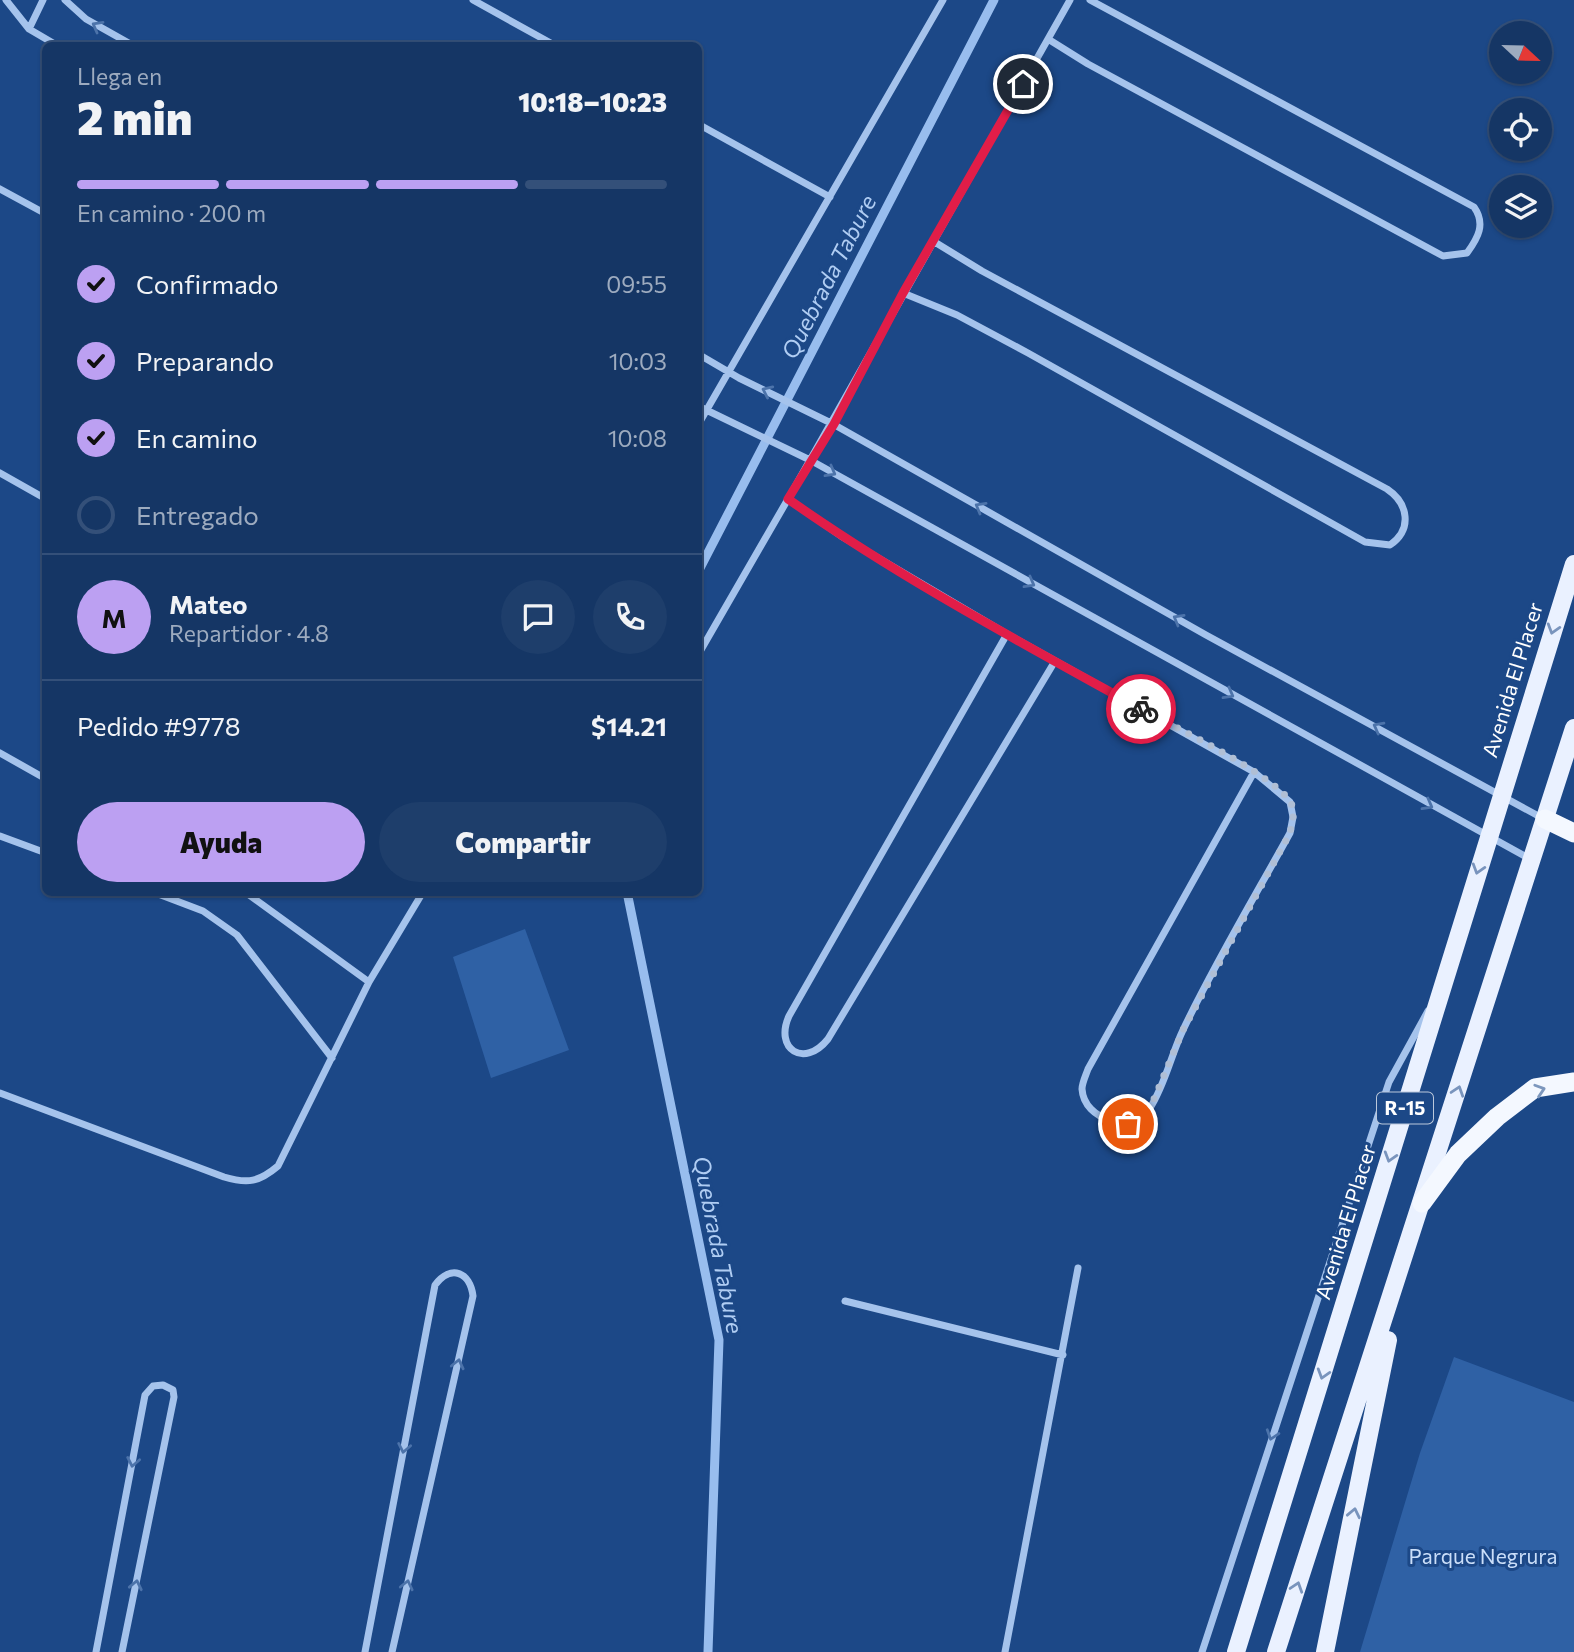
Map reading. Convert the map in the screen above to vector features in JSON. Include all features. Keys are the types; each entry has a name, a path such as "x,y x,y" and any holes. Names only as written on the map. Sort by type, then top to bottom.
{"highway":[{"path":"1545,819 1574,833"},
{"path":"1422,1203 1458,1154 1497,1117 1535,1088 1574,1082"}],"main road":[{"name":"Avenida El Placer","path":"1236,1652 1574,564"},
{"name":"R-15","path":"1276,1652 1574,729"},
{"path":"1325,1652 1402,1267"}],"street":[{"path":"6,0 29,29 51,42"},
{"path":"29,29 43,0"},
{"path":"65,0 86,19 127,42"},
{"path":"472,0 549,42"},
{"path":"702,419 943,0"},
{"path":"702,648 810,460 834,424 903,293 1070,0"},
{"path":"1048,39 1088,64 1443,256 1467,253 1476,240 1481,228 1480,215 1474,207 1090,0"},
{"path":"702,126 830,197"},
{"path":"0,189 42,212"},
{"path":"903,293 993,334 1365,542 1390,545 1398,540 1406,518 1403,505 1387,489 982,271 933,241"},
{"path":"702,356 739,378 834,424 1206,635 1545,819"},
{"path":"702,408 810,460 1531,860"},
{"path":"0,473 42,497"},
{"path":"788,499 841,536 1007,634 1254,772 1290,802 1293,817 1290,833 1183,1030 1151,1106 1141,1118 1128,1124 1113,1121 1094,1111 1085,1101 1082,1087 1088,1069 1254,772"},
{"path":"1007,634 789,1016 784,1027 785,1038 796,1052 805,1056 813,1054 828,1040 1055,661"},
{"path":"0,753 42,777"},
{"path":"0,836 42,852"},
{"path":"164,896 203,911 237,935 332,1058"},
{"path":"251,896 369,982"},
{"path":"0,1093 244,1183 261,1180 278,1166 369,982 421,896"},
{"path":"1202,1652 1389,1082 1443,983"},
{"path":"1005,1652 1078,1268"},
{"path":"365,1652 435,1285 441,1277 455,1272 464,1275 472,1283 473,1296 392,1652"},
{"path":"845,1301 1063,1355"},
{"path":"96,1652 145,1395 153,1386 163,1385 173,1390 174,1397 122,1652"}],"green space":[{"path":"525,929 569,1050 491,1078 453,957"},
{"name":"Parque Negrura","path":"1454,1357 1574,1402 1574,1652 1360,1652 1420,1453"}],"waterway":[{"name":"Quebrada Tabure","path":"702,564 994,0"},
{"name":"Quebrada Tabure","path":"628,896 719,1340 708,1652"}],"way so far":[{"path":"1128,1124 1141,1118 1151,1106 1183,1030 1290,833 1293,817 1290,802 1254,772 1141,709"}],"route":[{"path":"1023,84 903,293 834,424 788,499 841,536 1141,709"}]}
